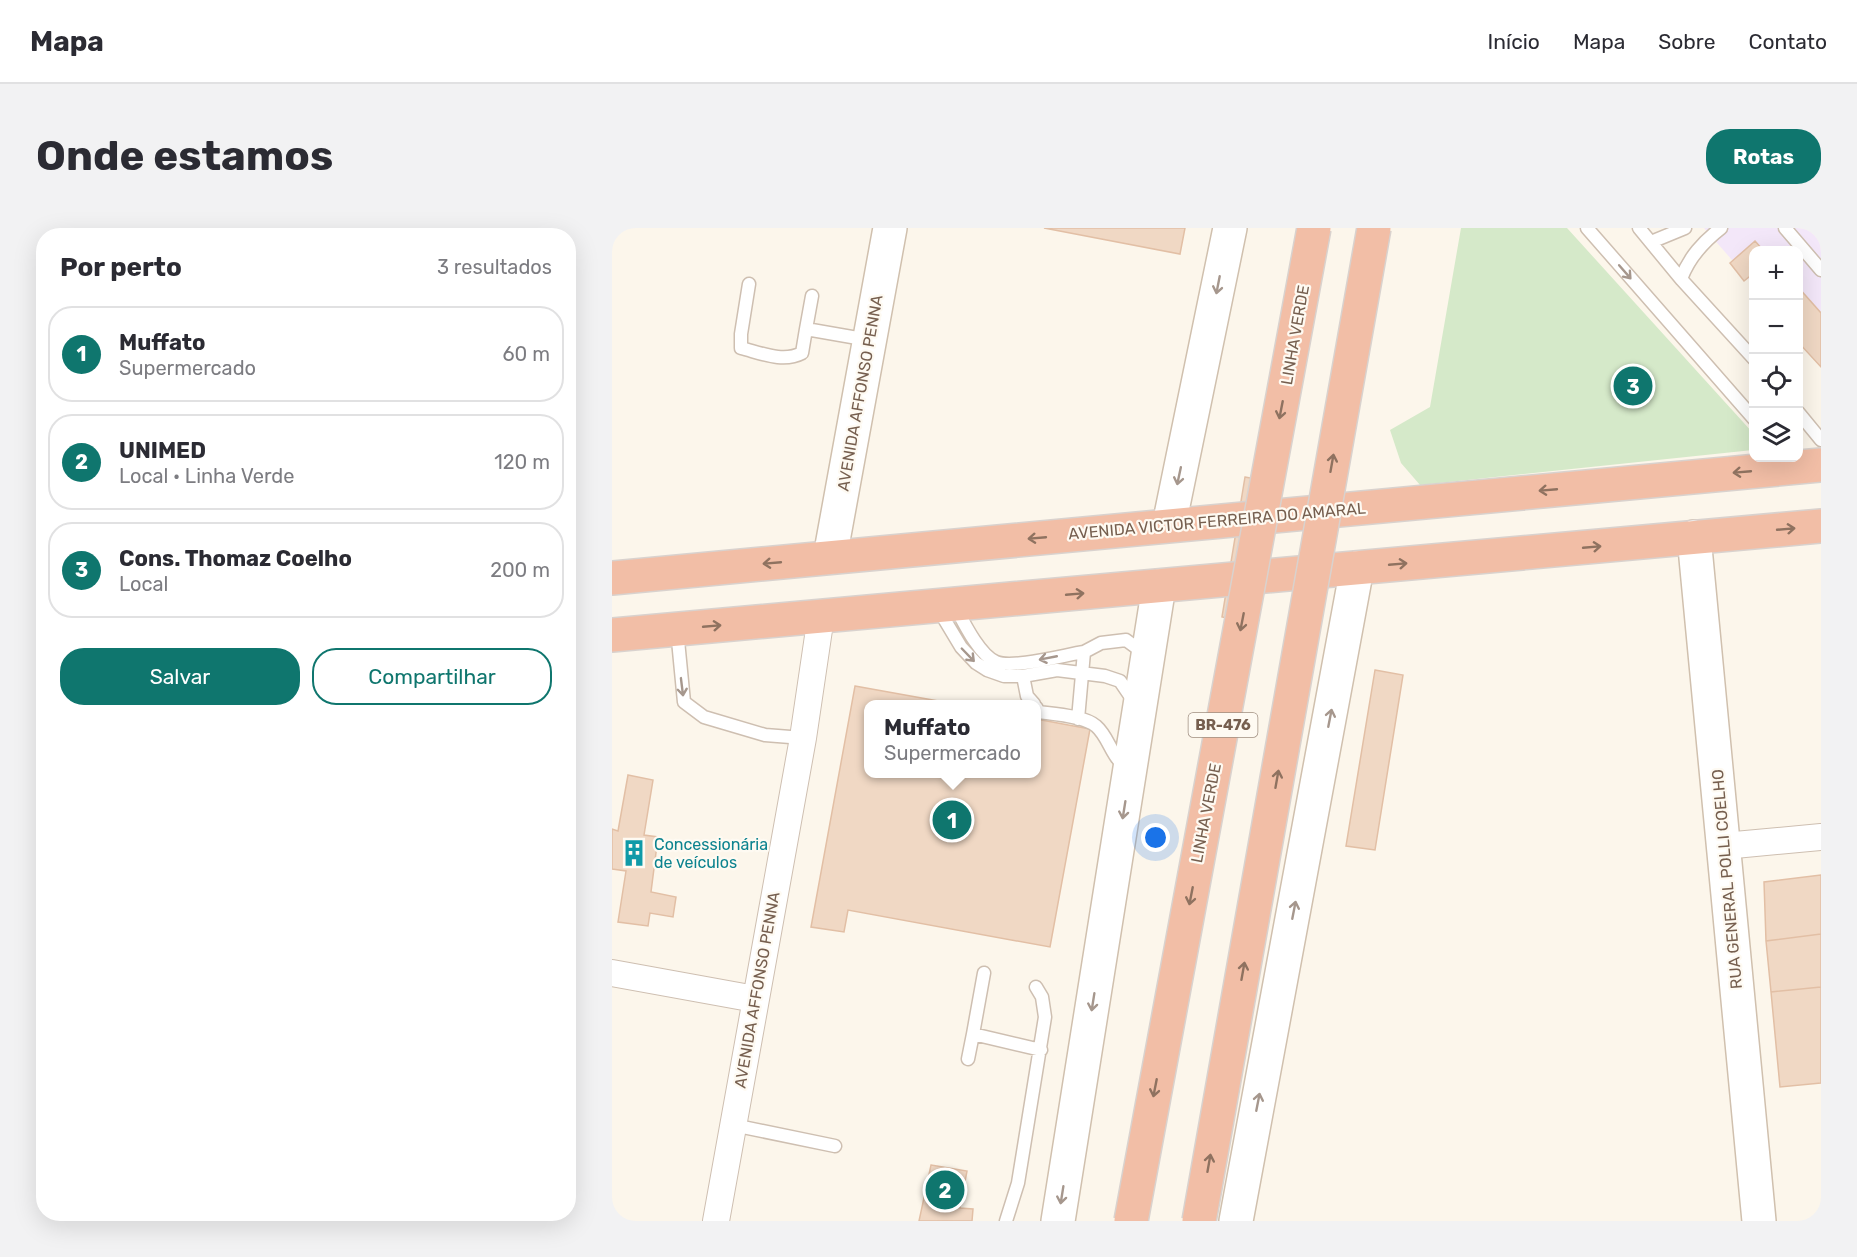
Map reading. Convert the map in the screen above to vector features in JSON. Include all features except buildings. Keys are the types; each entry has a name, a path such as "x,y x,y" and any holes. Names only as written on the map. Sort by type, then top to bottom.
{"highway":[{"name":"LINHA VERDE","path":"1131,1221 1314,228"},
{"path":"1199,1221 1374,228"},
{"name":"AVENIDA VICTOR FERREIRA DO AMARAL","path":"612,578 1798,463"},
{"path":"612,635 1821,526"}],"main road":[{"name":"AVENIDA AFFONSO PENNA","path":"830,557 890,228"},
{"path":"1169,525 1230,228"},
{"name":"RUA GENERAL POLLI COELHO","path":"1694,537 1759,1221"},
{"path":"1236,1221 1358,568"},
{"path":"1058,1221 1159,586"}],"street":[{"name":"AVENIDA AFFONSO PENNA","path":"716,1221 802,738 821,616"},
{"path":"1724,846 1821,837"},
{"path":"612,973 755,999"}],"lane":[{"path":"1587,228 1749,403"},
{"path":"1640,228 1681,279 1749,354"},
{"path":"1651,242 1685,228"},
{"path":"1681,279 1686,264 1700,246 1721,228"},
{"path":"1785,228 1821,270"},
{"path":"749,284 741,348 773,357 792,358 802,353 813,296"},
{"path":"806,329 870,340"},
{"path":"1803,418 1821,440"},
{"path":"946,605 975,642 995,662 1023,663 1083,651 1101,643 1126,640 1141,651 1147,666"},
{"path":"946,605 961,647 975,663 987,670 1004,675 1023,676 1057,670 1105,676 1120,681 1140,710"},
{"path":"677,629 684,702 704,717 765,735 802,738"},
{"path":"1078,719 1083,651"},
{"path":"1023,676 1027,696 1030,700"},
{"path":"1041,712 1078,719 1095,725 1118,762 1130,771"},
{"path":"968,1059 984,974"},
{"path":"1006,1221 1018,1183 1041,1050 1045,1017 1042,997 1036,987"},
{"path":"974,1034 1041,1050"},
{"path":"733,1125 835,1146"}],"shaded area":[{"path":"1704,228 1821,228 1821,362 1803,341 1803,246 1749,246 1749,279"}],"green space":[{"path":"1461,228 1567,228 1749,429 1749,450 1420,485 1401,463 1390,430 1430,407"}],"place":[{"name":"Cons. Thomaz Coelho","path":"1633,386"},
{"name":"Muffato","path":"952,820"},
{"name":"Concessionária de veículos","path":"634,853"},
{"name":"UNIMED","path":"945,1190"}]}
